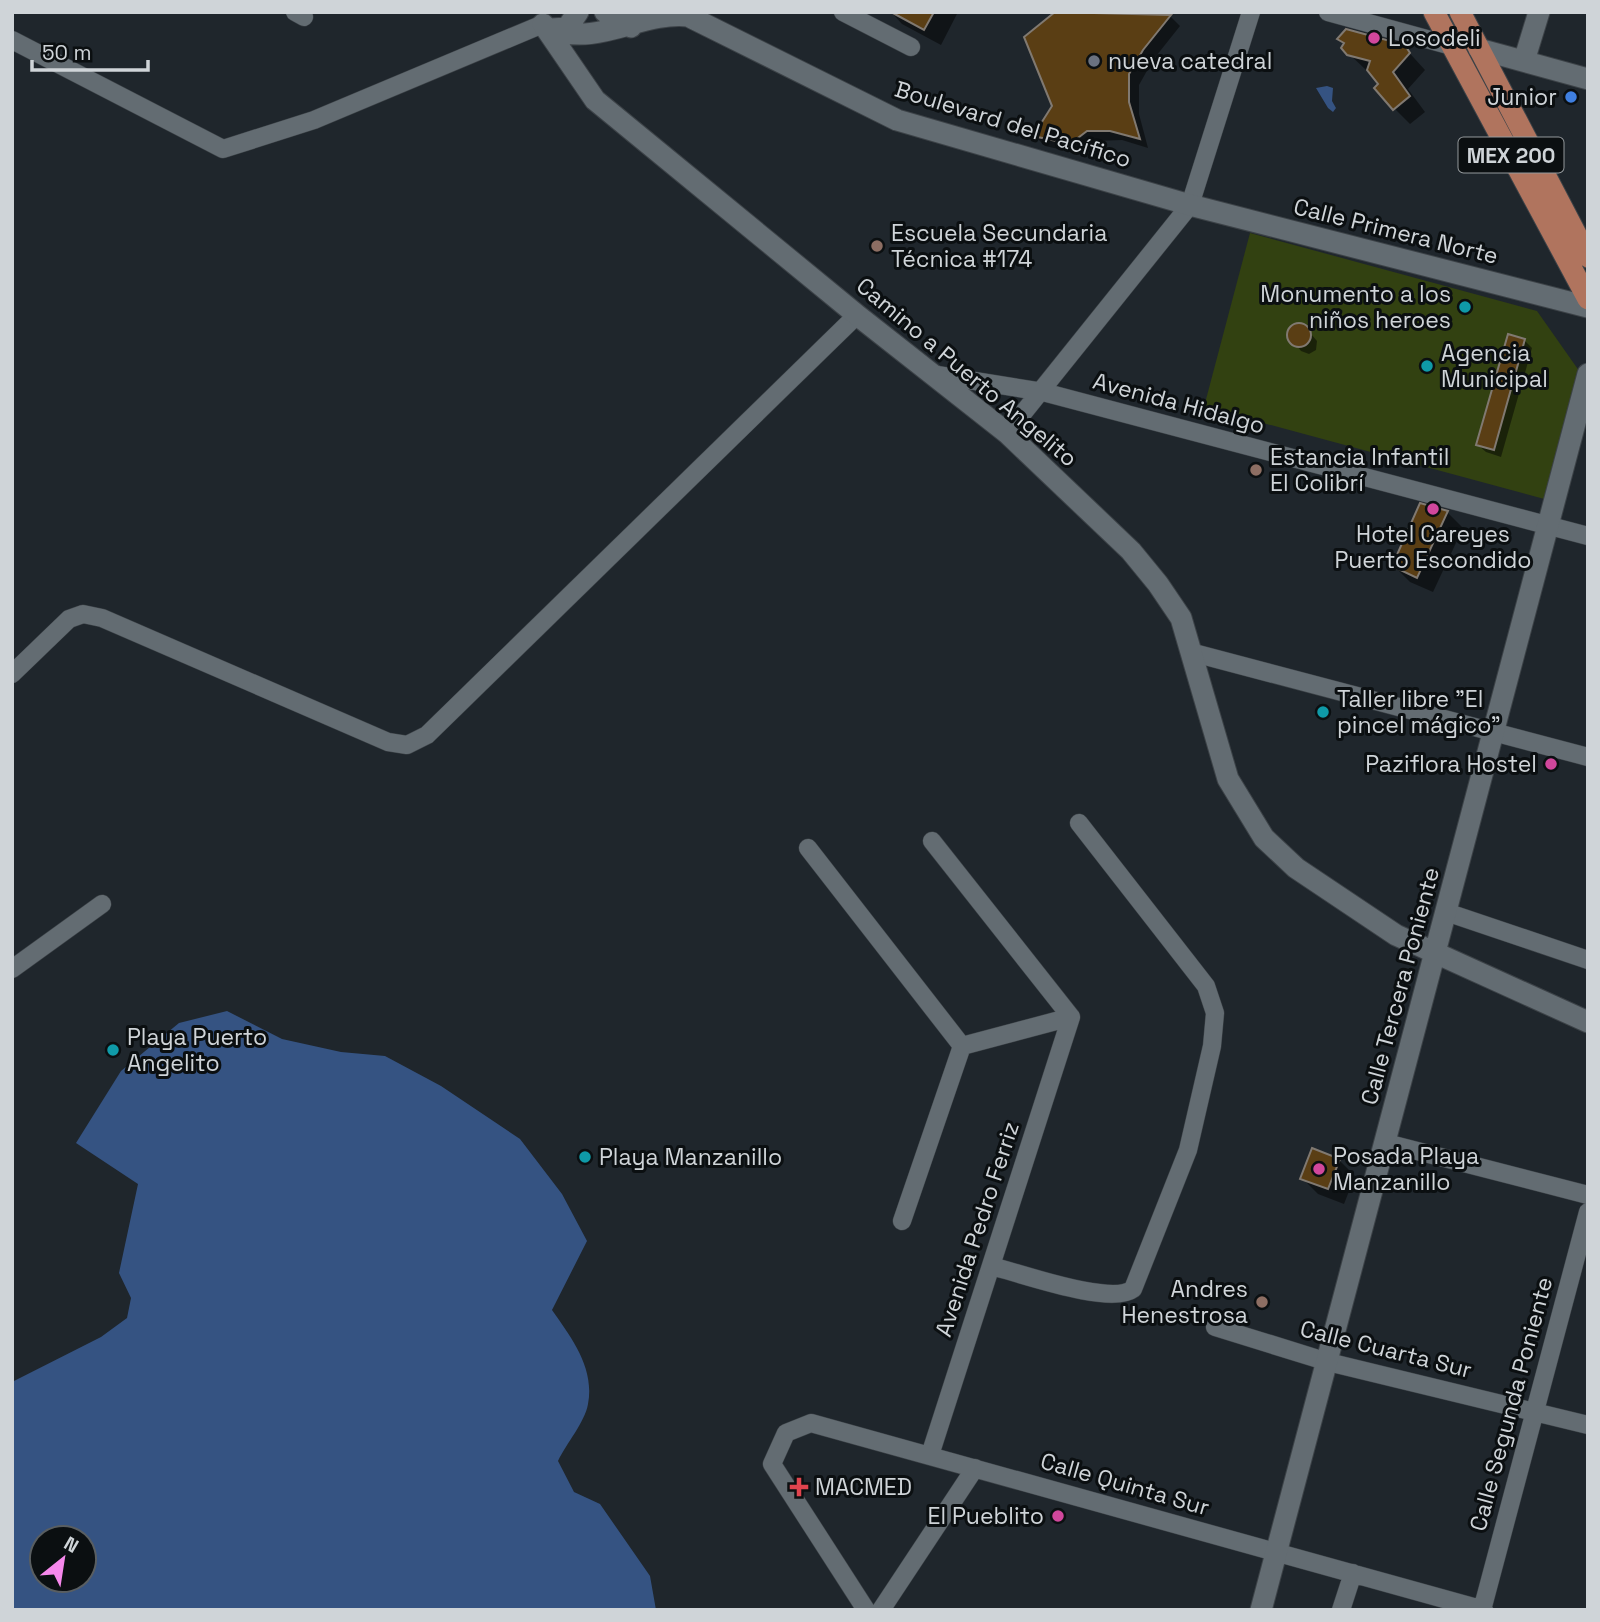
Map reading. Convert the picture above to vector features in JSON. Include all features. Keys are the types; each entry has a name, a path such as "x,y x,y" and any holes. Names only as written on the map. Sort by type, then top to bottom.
{"highway":[{"name":"MEX 200","path":"1434,12 1588,299"},
{"name":"MEX 200","path":"1460,12 1588,257"}],"street":[{"path":"605,12 637,20"},
{"path":"843,12 911,47"},
{"path":"1007,433 1043,392 1191,205 1251,12"},
{"path":"1328,12 1452,46"},
{"path":"1397,12 1409,33"},
{"path":"1524,61 1539,12"},
{"name":"Boulevard del Pacífico","path":"554,24 688,16 897,120 1191,205"},
{"path":"12,40 223,149 314,120 554,24"},
{"name":"Camino a Puerto Angelito","path":"554,24 595,100 857,315 1007,433 1093,513 1158,584 1181,618 1194,653 1228,779 1264,838 1307,875 1396,935 1435,955 1588,1022"},
{"path":"1479,49 1588,79"},
{"name":"Calle Primera Norte","path":"1191,205 1588,307"},
{"path":"12,674 69,619 83,614 102,618 388,742 407,745 427,735 857,315"},
{"name":"Avenida Hidalgo","path":"931,374 1043,392 1588,536"},
{"name":"Calle Tercera Poniente","path":"1261,1610 1588,374"},
{"path":"1194,653 1494,730 1588,757"},
{"path":"991,1266 1104,1295 1127,1294 1133,1289 1188,1150 1212,1046 1215,1013 1206,986 1079,823"},
{"path":"932,841 1071,1017 962,1046"},
{"path":"808,848 962,1046"},
{"path":"12,969 102,904"},
{"path":"1446,912 1588,960"},
{"name":"Avenida Pedro Ferriz","path":"930,1455 1071,1017"},
{"path":"902,1221 962,1046"},
{"path":"1386,1143 1588,1195"},
{"name":"Calle Segunda Poniente","path":"1482,1610 1588,1212"},
{"name":"Calle Cuarta Sur","path":"1215,1327 1328,1362 1588,1425"},
{"name":"Calle Quinta Sur","path":"866,1610 772,1464 786,1433 811,1423 1482,1610"},
{"path":"881,1610 975,1468"},
{"path":"1341,1610 1353,1573"}],"green space":[{"path":"1250,233 1537,311 1582,375 1548,500 1204,407"}],"water":[{"path":"1316,88 1333,88 1332,101 1336,108 1333,112"},
{"path":"227,1011 282,1039 341,1052 385,1056 441,1086 520,1139 562,1194 587,1241 552,1310 580,1354 588,1378 589,1391 583,1418 558,1461 574,1492 600,1504 650,1576 656,1610 12,1610 12,1382 101,1337 127,1318 131,1298 119,1273 138,1184 76,1143 121,1071 179,1023"}],"building":[{"path":"891,12 934,12 924,30"},
{"path":"1055,12 1171,15 1143,50 1129,74 1129,102 1140,139 1110,131 1087,131 1070,144 1033,136 1052,106 1024,37"},
{"path":"1346,29 1405,45 1410,53 1393,72 1410,96 1393,110 1374,88 1378,84 1367,70 1370,61 1347,55 1341,48 1344,43 1337,39"},
{"path":"1299,323 1307,327 1311,335 1307,343 1299,347 1291,343 1287,335 1291,327"},
{"path":"1508,334 1525,339 1494,450 1476,445"},
{"path":"1420,503 1448,511 1417,578 1392,566"},
{"path":"1312,1148 1340,1159 1328,1189 1300,1179"}],"place":[{"name":"Losodeli","path":"1374,38"},
{"name":"nueva catedral","path":"1094,61"},
{"name":"Junior","path":"1571,97"},
{"name":"Escuela Secundaria Técnica #174","path":"877,246"},
{"name":"Monumento a los niños heroes","path":"1465,307"},
{"name":"Agencia Municipal","path":"1427,366"},
{"name":"Estancia Infantil El Colibrí","path":"1256,470"},
{"name":"Hotel Careyes Puerto Escondido","path":"1433,509"},
{"name":"Taller libre \"El pincel mágico\"","path":"1323,712"},
{"name":"Paziflora Hostel","path":"1551,764"},
{"name":"Playa Puerto Angelito","path":"113,1050"},
{"name":"Playa Manzanillo","path":"585,1157"},
{"name":"Posada Playa Manzanillo","path":"1319,1169"},
{"name":"Andres Henestrosa","path":"1262,1302"},
{"name":"MACMED","path":"799,1487"},
{"name":"El Pueblito","path":"1058,1516"}]}
